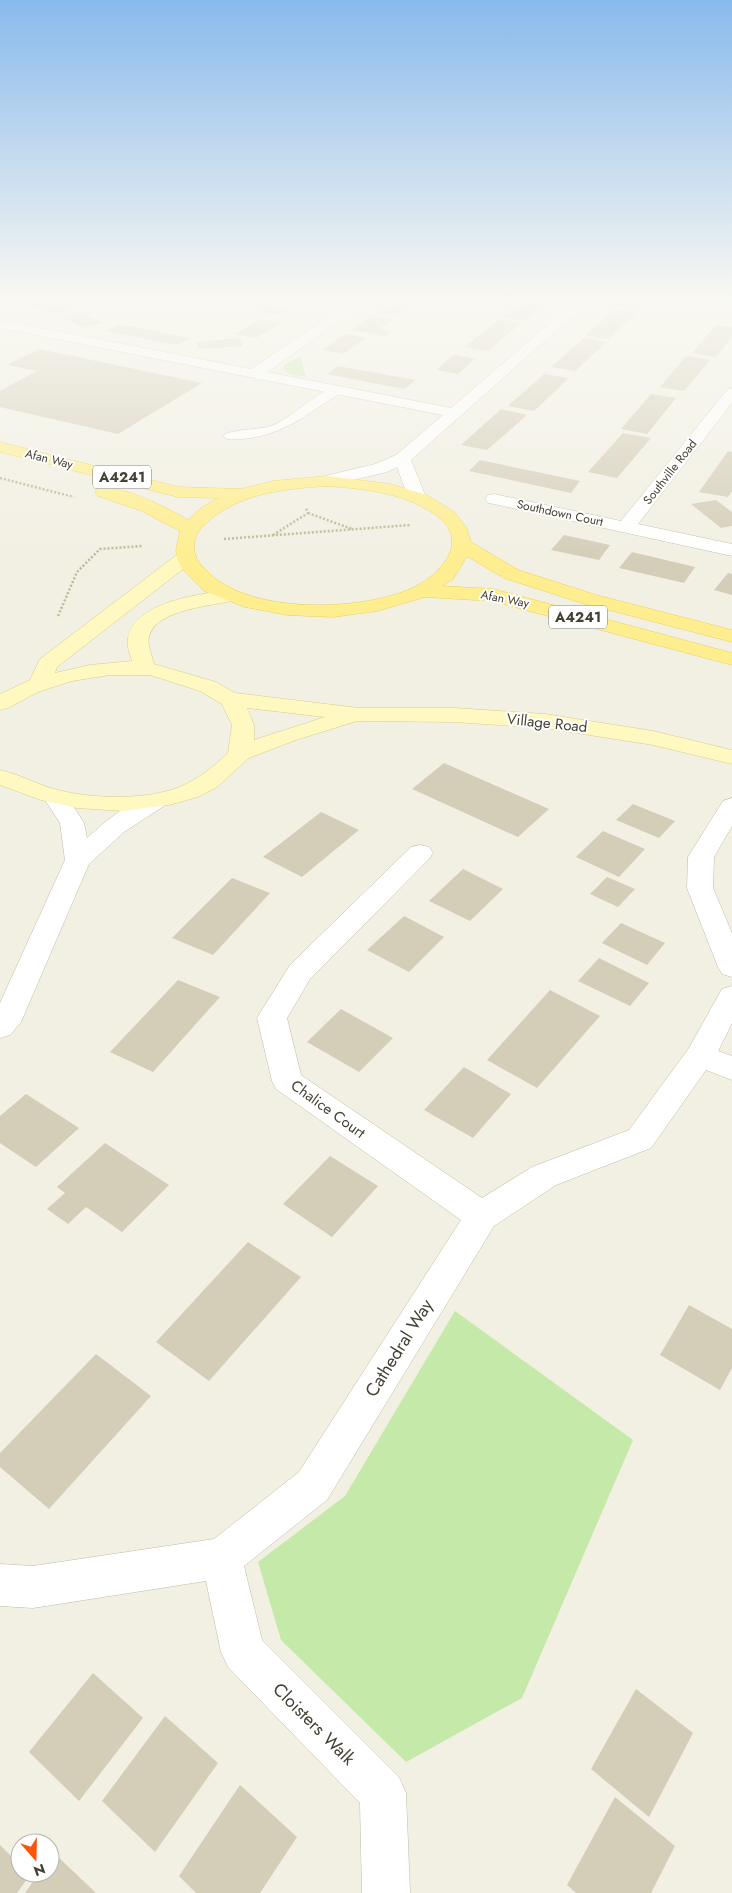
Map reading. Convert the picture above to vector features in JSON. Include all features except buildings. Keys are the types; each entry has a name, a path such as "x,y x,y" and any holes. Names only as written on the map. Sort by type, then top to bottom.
{"main road":[{"name":"Afan Way","path":"0,446 178,492 245,493"},
{"name":"A4241","path":"91,489 137,501 163,513 189,529 202,515 221,503 245,493 298,482 327,481 375,485 416,497 436,507 450,518 460,531 462,545 460,558 452,570 421,592 393,602 361,608 326,611 291,610 258,605 230,596 200,578 185,558"},
{"path":"185,558 184,543 189,529"},
{"name":"Afan Way","path":"462,545 511,574 590,599 732,636"},
{"name":"Afan Way","path":"421,592 493,595 732,659"}],"street":[{"path":"315,385 454,413"},
{"path":"327,481 381,468 402,460 486,385"},
{"name":"Southville Road","path":"626,527 732,393"},
{"path":"402,460 416,497"},
{"name":"Southdown Court","path":"494,499 732,550"},
{"path":"39,684 48,664 185,558"},
{"path":"145,668 138,639 141,629 155,617 171,608 197,601 230,596"},
{"path":"0,703 39,684 75,674 111,669 145,668 215,688 231,699 243,726 240,753 217,777 185,792 155,801 115,804 86,802 55,797 0,777"},
{"name":"Village Road","path":"231,699 359,715 454,715 544,721 652,738 732,757"},
{"name":"Village Road","path":"240,753 288,735 359,715"},
{"path":"55,797 72,823 78,860"},
{"path":"0,1027 6,1022 78,860 116,826 155,801"},
{"path":"732,806 700,857 700,888 732,966"},
{"name":"Chalice Court","path":"420,853 300,972 272,1018 287,1081 482,1216"},
{"name":"Cathedral Way","path":"0,1585 33,1587 222,1558 313,1486 482,1216 544,1176 640,1139 716,1062 732,996"},
{"name":"Cloisters Walk","path":"222,1558 243,1652 384,1793 386,1893"}],"lane":[{"path":"229,436 255,434 277,428 338,390"}],"path":[{"path":"0,478 75,497"},
{"path":"306,506 308,513"},
{"path":"308,513 353,529"},
{"path":"272,535 308,513"},
{"path":"216,540 418,525"},
{"path":"83,637 53,626 77,572 100,549 143,546"}],"green space":[{"path":"455,1311 633,1440 522,1698 406,1762 281,1640 258,1562 345,1496"}]}
